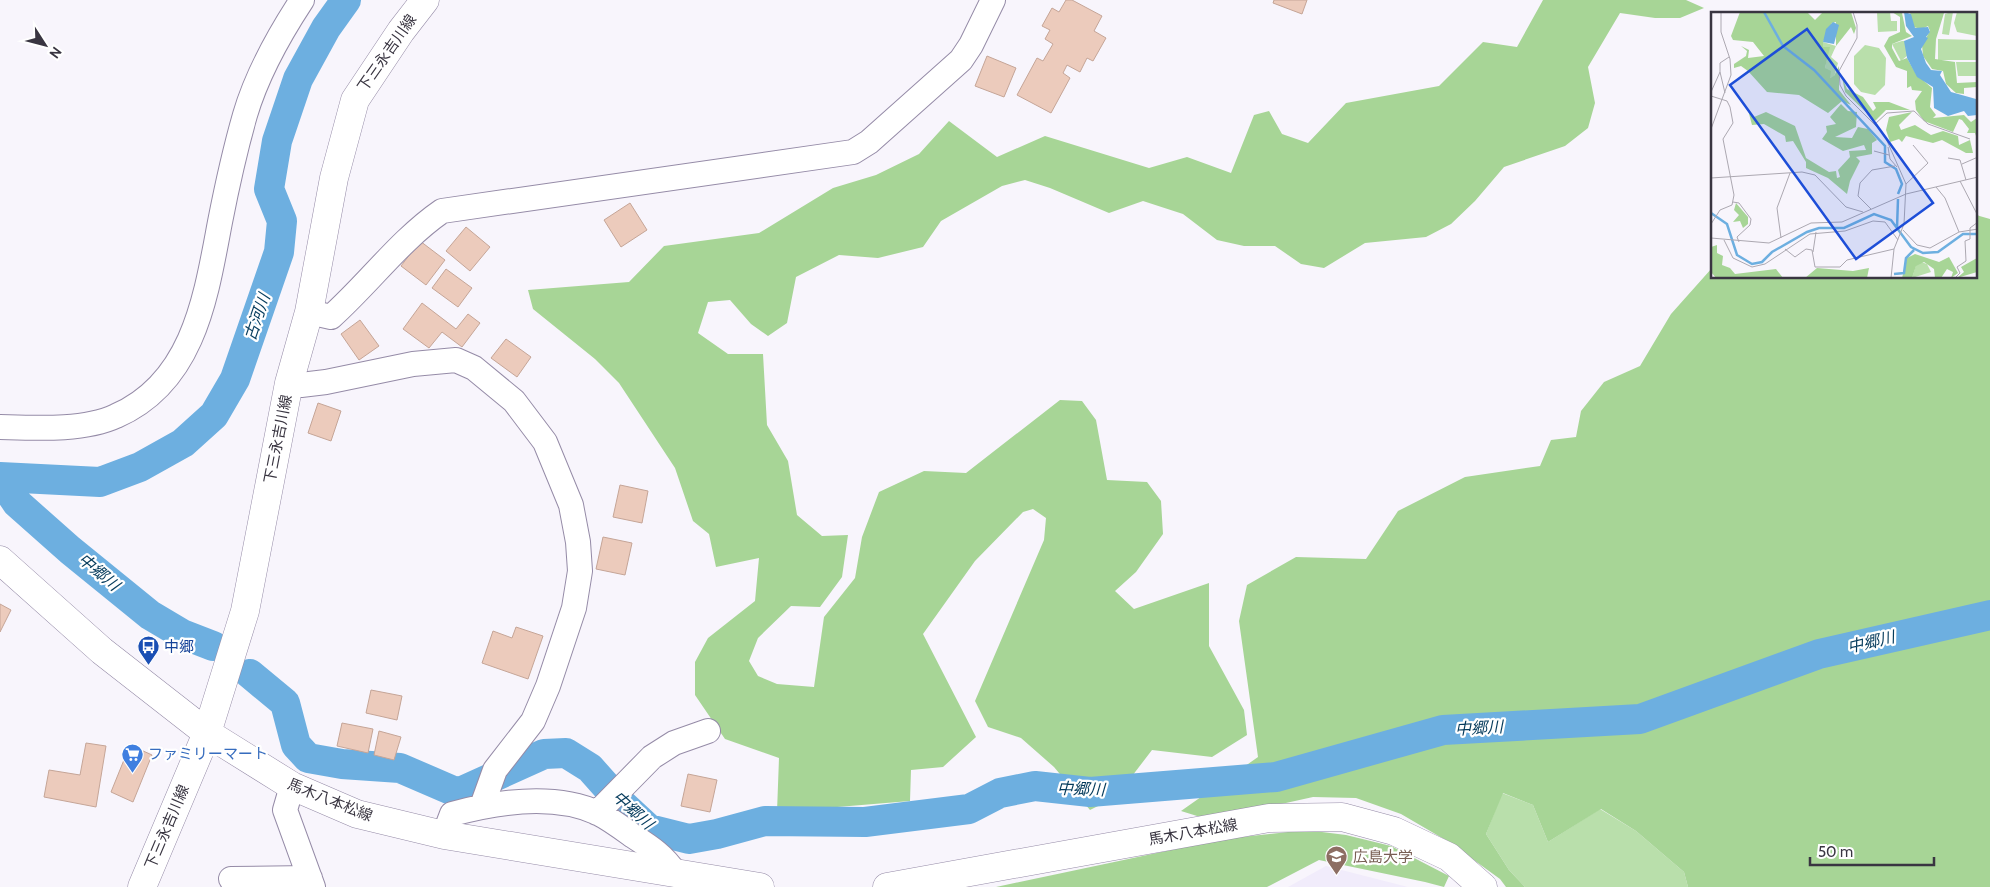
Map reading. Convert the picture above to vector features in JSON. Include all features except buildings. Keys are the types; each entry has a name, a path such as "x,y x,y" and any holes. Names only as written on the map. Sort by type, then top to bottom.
{"main road":[{"name":"下三永吉川線","path":"142,887 207,733 245,611 289,383 309,312 334,178 355,100 401,31 425,0"},
{"name":"馬木八本松線","path":"0,560 102,651 207,733 292,786 357,814 444,835 760,887"},
{"name":"馬木八本松線","path":"901,886 1270,818 1342,817 1394,830 1450,857 1483,887"}],"street":[{"path":"0,427 72,426 115,417 145,401 178,365 192,336 206,296 225,196 246,113 280,34 302,0"},
{"path":"309,312 330,317 353,297 423,224 442,210 853,152 869,142 960,60 971,45 993,0"},
{"path":"289,383 326,382 414,364 456,360 474,368 514,400 545,442 571,505 578,542 580,571 574,608 548,686 533,721 488,789 452,814 444,835"},
{"path":"488,789 541,802 565,804 608,801 652,757 674,743 708,731"},
{"path":"231,879 312,883 285,810 292,786"},
{"path":"608,801 667,860 675,873"}],"shaded area":[{"name":"広島大学","path":"1326,866 1408,887 1288,887"}],"green space":[{"path":"1543,0 1686,0 1704,8 1680,18 1655,18 1620,13 1588,67 1595,103 1588,128 1565,146 1504,167 1475,201 1451,224 1426,237 1365,243 1324,268 1301,264 1275,246 1244,246 1217,240 1183,214 1143,201 1109,213 1050,188 1025,180 1002,186 941,221 923,247 878,258 839,255 796,277 787,323 768,336 751,324 730,300 708,302 698,333 728,354 763,354 767,425 788,461 797,515 822,536 848,535 842,577 820,607 791,606 758,638 749,661 758,676 777,684 814,687 824,617 855,578 862,537 879,492 924,471 966,473 1060,400 1082,401 1096,420 1107,480 1147,482 1161,501 1163,534 1136,572 1115,591 1134,609 1209,583 1209,646 1244,710 1247,735 1212,757 1152,750 1116,797 1090,810 1054,767 1021,738 988,727 975,701 1044,540 1046,518 1033,509 1023,512 975,561 923,634 976,737 943,767 911,770 910,801 777,812 779,758 725,739 695,695 695,662 708,638 755,601 759,558 716,567 709,534 693,521 675,468 619,383 595,359 533,309 528,290 629,282 664,246 759,233 833,188 876,175 919,154 949,121 997,157 1045,136 1149,168 1187,157 1231,173 1254,115 1269,111 1282,134 1308,143 1346,103 1439,86 1483,42 1517,47"},
{"path":"1978,216 1990,219 1990,887 1688,887 1684,872 1636,831 1601,809 1548,842 1533,805 1503,793 1486,834 1509,870 1525,887 1506,887 1500,879 1449,842 1401,814 1356,798 1313,797 1210,820 1181,811 1258,757 1239,621 1247,585 1296,557 1366,559 1398,511 1465,477 1540,466 1551,440 1576,437 1581,411 1604,382 1640,366 1671,314 1711,269 1711,279 1978,279"},
{"path":"1502,793 1533,805 1548,842 1600,809 1636,831 1684,872 1688,887 1525,887 1509,870 1486,834"},
{"path":"1306,830 1346,835 1391,846 1449,876 1444,887 1319,860 1267,887 996,887 1223,839"}],"waterway":[{"name":"古河川","path":"0,477 100,482 140,467 183,443 214,415 235,379 279,252 282,221 269,189 277,141 298,79 326,28 346,0"},
{"name":"中郷川","path":"0,478 17,503 70,550 150,615 182,634 213,646"},
{"name":"中郷川","path":"250,674 285,703 296,745 308,758 342,764 400,768 458,793 544,754 566,753 590,768 622,804 649,829 689,839 717,834 765,821 865,822 969,809 1000,793 1035,786 1090,792 1276,777 1443,730 1640,719 1819,654 1990,615"}],"place":[{"name":"中郷","path":"148,666"},
{"name":"ファミリーマート","path":"132,773"},
{"name":"広島大学","path":"1337,876"}]}
